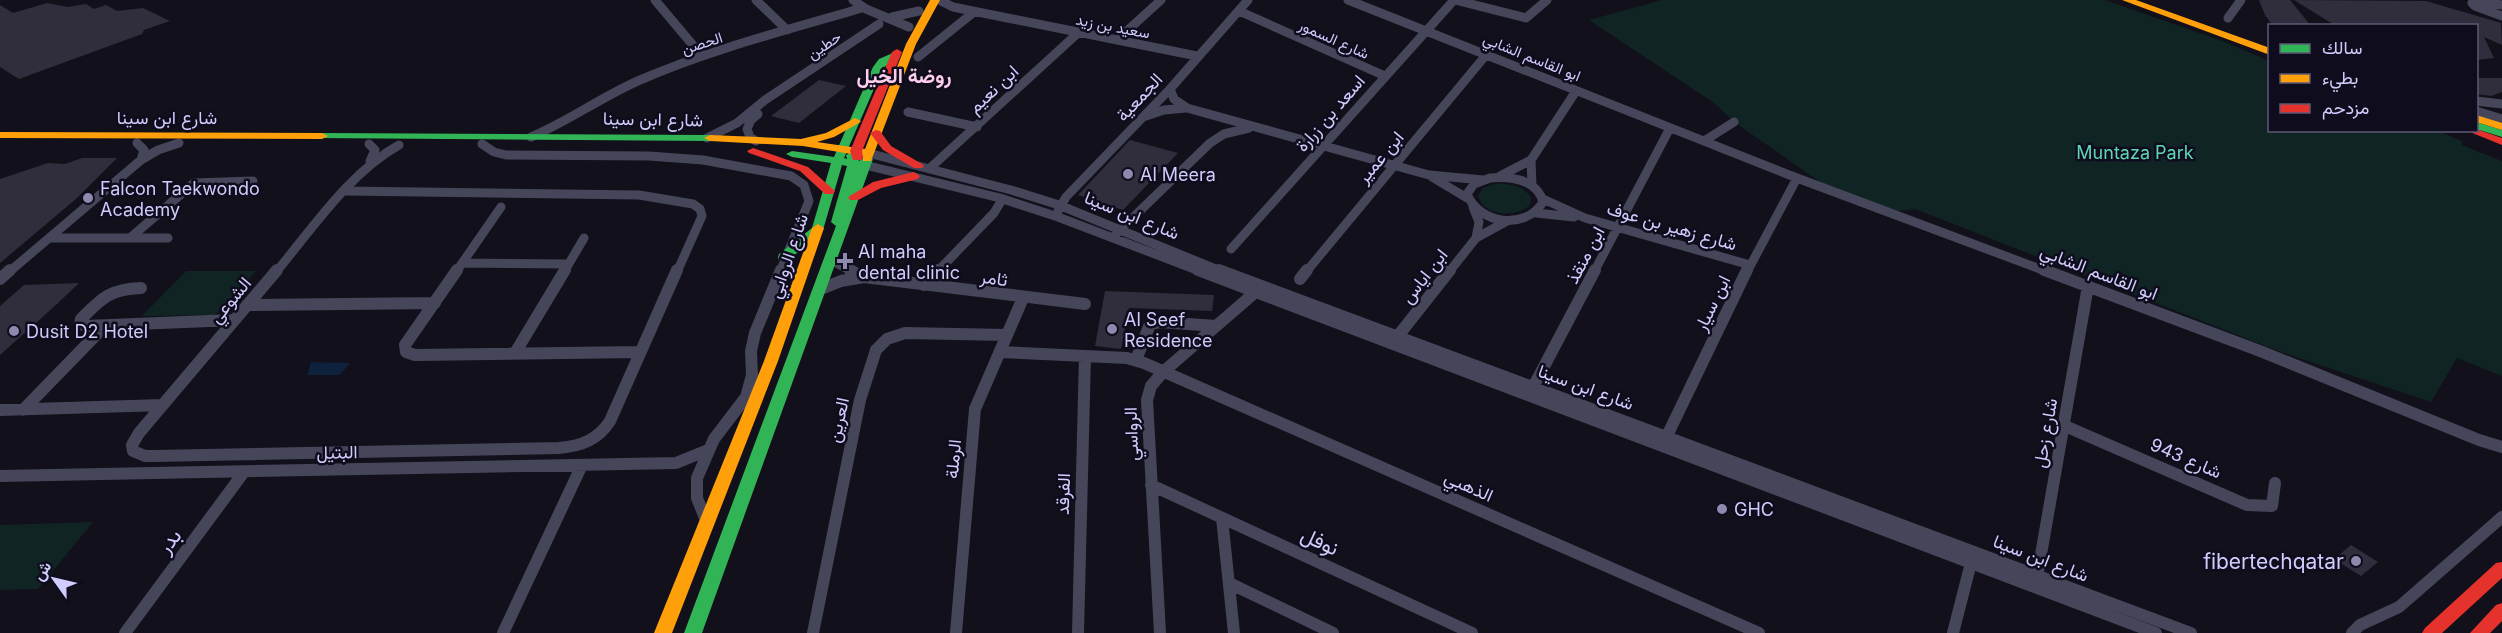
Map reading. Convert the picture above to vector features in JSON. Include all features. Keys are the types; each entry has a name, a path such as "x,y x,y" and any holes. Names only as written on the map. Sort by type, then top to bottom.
{"main road":[{"name":"شارع الروابي","path":"693,633 854,197 855,121 878,68 883,61 895,55 909,27 924,8 937,0"},
{"path":"2127,0 2268,51"},
{"path":"2154,0 2268,41"},
{"name":"شارع الروابي","path":"663,633 771,361 829,190 876,133 924,8"},
{"path":"837,242 838,215 854,157 895,55"},
{"path":"2478,119 2502,127"},
{"path":"792,144 830,135 855,121"},
{"path":"2478,126 2502,134"},
{"name":"شارع ابن سينا","path":"0,135 531,137 563,131 707,138 754,146 854,157"},
{"path":"2475,132 2502,142"},
{"path":"876,133 886,148 920,170"},
{"name":"شارع ابن سينا","path":"0,142 754,146 792,144 854,157"},
{"path":"754,146 803,167 814,174 829,190"},
{"path":"854,197 877,184 920,170"},
{"path":"784,257 817,230"},
{"path":"2431,633 2502,568"},
{"path":"2479,633 2502,610"}],"street":[{"path":"655,0 702,56"},
{"path":"756,0 787,30"},
{"path":"853,0 862,8 909,27"},
{"name":"سعيد بن زيد","path":"937,0 974,12 1197,56"},
{"path":"1118,40 1161,0"},
{"name":"الجمعية","path":"1059,211 1248,0"},
{"name":"ابو القاسم الشابي","path":"1348,0 1797,178 2260,351 2479,440"},
{"path":"1454,0 1526,18 1547,0"},
{"name":"اسعد بن زرارة","path":"1231,249 1454,0"},
{"path":"2228,18 2241,0"},
{"path":"2502,4 2474,0 2472,3 2502,16"},
{"name":"سعيد بن زيد","path":"889,18 924,8 953,7"},
{"name":"الحصن","path":"563,131 626,86 702,56 862,8"},
{"name":"شارع السمور","path":"1239,11 1385,76"},
{"path":"918,57 974,12"},
{"name":"حطين","path":"707,138 731,127 765,100 879,24"},
{"name":"ابن نعيم","path":"920,170 977,127 1078,33"},
{"name":"ابن عمير","path":"1300,279 1486,55"},
{"name":"حطين","path":"754,146 747,134 747,125 784,89"},
{"path":"1170,89 1174,99 1187,108 1212,116 1429,176 1483,180 1497,177 1531,160 1576,91"},
{"path":"2478,101 2502,104"},
{"path":"1144,117 1164,110 1187,108"},
{"path":"908,112 977,127"},
{"path":"2478,112 2502,119"},
{"path":"1210,143 1215,129 1212,116"},
{"path":"1704,141 1734,122"},
{"path":"1116,234 1210,143 1224,134 1253,127"},
{"name":"ابن منقذ","path":"1531,392 1670,128"},
{"path":"137,143 144,150 141,160"},
{"path":"0,279 141,160 158,150 179,143"},
{"name":"الشوعي","path":"347,190 375,154 375,150 369,144"},
{"name":"شارع ابن سينا","path":"482,144 494,152 506,155 649,156 690,159 771,171 799,180"},
{"name":"الشوعي","path":"399,145 381,154 347,190 139,433 132,445 133,450 145,456 569,447 591,441 607,428 639,352"},
{"name":"شارع ابن سينا","path":"854,157 920,170 1059,211 1258,289 2037,581 2191,633"},
{"path":"1531,160 1532,185"},
{"name":"شارع ابن سينا","path":"920,170 1000,198 1059,211"},
{"path":"1429,176 1467,198 1479,222 1476,237"},
{"path":"1497,177 1532,185 1541,193 1543,199 1541,208 1536,213"},
{"name":"ابن سيار","path":"1665,441 1750,266 1797,178"},
{"name":"شارع الروابي","path":"707,523 697,498 697,478 708,450 738,409 751,385 751,351 755,333 808,201 808,190 799,180"},
{"path":"1467,198 1472,186 1483,180"},
{"path":"130,238 194,183 253,181"},
{"path":"347,190 607,193 671,199 693,204 700,209 702,216 639,352 415,355 406,352 405,345 501,207"},
{"path":"924,285 994,213 1000,203 1000,198"},
{"name":"شارع زهير بن عوف","path":"1543,199 1585,218"},
{"path":"1473,207 1492,217 1510,220"},
{"name":"شارع زهير بن عوف","path":"1536,213 1585,218 1619,226 1750,266"},
{"name":"ابن اياس","path":"1395,340 1476,237 1510,220 1522,219 1536,213"},
{"path":"50,238 168,238"},
{"path":"515,353 584,238"},
{"name":"ثامر","path":"831,260 864,278"},
{"path":"464,263 568,264"},
{"name":"ثامر","path":"821,289 841,281 864,278 1085,304"},
{"name":"شارع زحل","path":"2037,581 2066,426 2088,286"},
{"path":"141,288 120,288 109,293 81,319 80,324 86,326 234,320"},
{"name":"الرواسي","path":"1160,633 1147,400 1151,386 1163,372 1258,289"},
{"name":"الرملة","path":"957,633 975,409 1023,298"},
{"path":"247,305 435,303"},
{"path":"1136,360 1150,324 1160,322 1216,326"},
{"name":"العرين","path":"813,633 860,400 876,350 887,339 905,333 1007,335"},
{"path":"23,410 97,334"},
{"path":"1001,352 1136,360 1163,372"},
{"name":"الفرقد","path":"1078,633 1085,356"},
{"name":"الذهبي","path":"1163,372 1759,633"},
{"path":"0,410 163,405"},
{"name":"شارع 943","path":"2066,426 2247,505 2272,506 2274,483"},
{"path":"2479,440 2502,447"},
{"path":"2479,440 2502,452"},
{"name":"البتيل","path":"0,476 676,463 708,450"},
{"path":"676,463 697,478"},
{"path":"503,633 582,465"},
{"name":"بدر","path":"125,633 244,472"},
{"name":"نوفل","path":"1151,485 1472,633"},
{"path":"2352,633 2360,626 2399,607 2502,517"},
{"path":"1222,518 1234,633"},
{"path":"1953,633 1972,556"},
{"name":"شارع ابن سينا","path":"2037,581 2156,633"},
{"path":"1229,583 1333,633"}],"green space":[{"name":"Muntaza Park","path":"1662,0 2105,0 2225,42 2268,61 2268,132 2440,132 2462,141 2462,145 2502,161 2502,376 2457,358 2431,402 2281,352 1915,209 1897,211 1823,184 1734,122 1714,103 1589,20"},
{"path":"1494,184 1519,187 1531,197 1530,205 1517,212 1509,213 1486,208 1478,195 1483,188"},
{"path":"186,271 256,271 215,315 142,316"},
{"path":"93,522 38,589 0,590 0,525"}],"water":[{"path":"311,362 350,363 340,375 307,375"}],"building":[{"path":"2259,0 2290,0 2309,24 2272,24"},
{"path":"2294,0 2426,1 2501,23 2502,45 2484,37 2494,58 2478,60 2478,24 2333,24"},
{"path":"47,3 68,7 86,4 94,9 106,5 117,11 143,8 170,21 144,30 142,34 19,79 0,67 0,5 13,13"},
{"path":"2478,78 2502,78 2502,92 2491,96 2478,94"},
{"path":"819,80 846,86 799,123 771,116"},
{"name":"Al Meera","path":"1130,140 1178,153 1123,210 1078,195"},
{"path":"82,158 117,158 76,199 0,263 0,179 48,163 65,164"},
{"name":"Dusit D2 Hotel","path":"79,283 0,355 0,306 24,285"},
{"name":"Al Seef Residence","path":"1105,291 1214,295 1212,311 1129,308 1121,349 1095,346"},
{"name":"fibertechqatar","path":"2351,545 2378,562 2361,576 2334,559"}],"traffic: fast":[{"path":"818,228 838,160 878,67 883,61 895,55"},
{"path":"2478,126 2502,134"},
{"path":"322,136 710,138"},
{"path":"792,154 865,165"},
{"path":"837,222 854,162 852,155"},
{"path":"693,633 867,159"},
{"path":"784,257 817,230"}],"traffic: slow":[{"path":"867,159 911,44 935,0"},
{"path":"2127,0 2268,51"},
{"path":"2478,119 2502,127"},
{"path":"806,141 830,135 855,121"},
{"path":"0,135 322,136"},
{"path":"710,138 803,143 868,153"},
{"path":"663,633 771,361 818,228"}],"traffic: jam":[{"path":"857,158 856,151 897,52"},
{"path":"2475,132 2502,142"},
{"path":"876,133 887,148 918,166"},
{"path":"753,151 804,169 829,191"},
{"path":"854,197 877,185 914,176"},
{"path":"2431,633 2502,568"},
{"path":"2479,633 2502,610"}],"place":[{"name":"Al Meera","path":"1128,174"},
{"name":"Falcon Taekwondo Academy","path":"88,198"},
{"name":"Al maha dental clinic","path":"845,261"},
{"name":"Al Seef Residence","path":"1112,329"},
{"name":"Dusit D2 Hotel","path":"14,331"},
{"name":"GHC","path":"1722,509"},
{"name":"fibertechqatar","path":"2356,561"}],"district":[{"name":"روضة الخيل","path":"904,76"}]}
